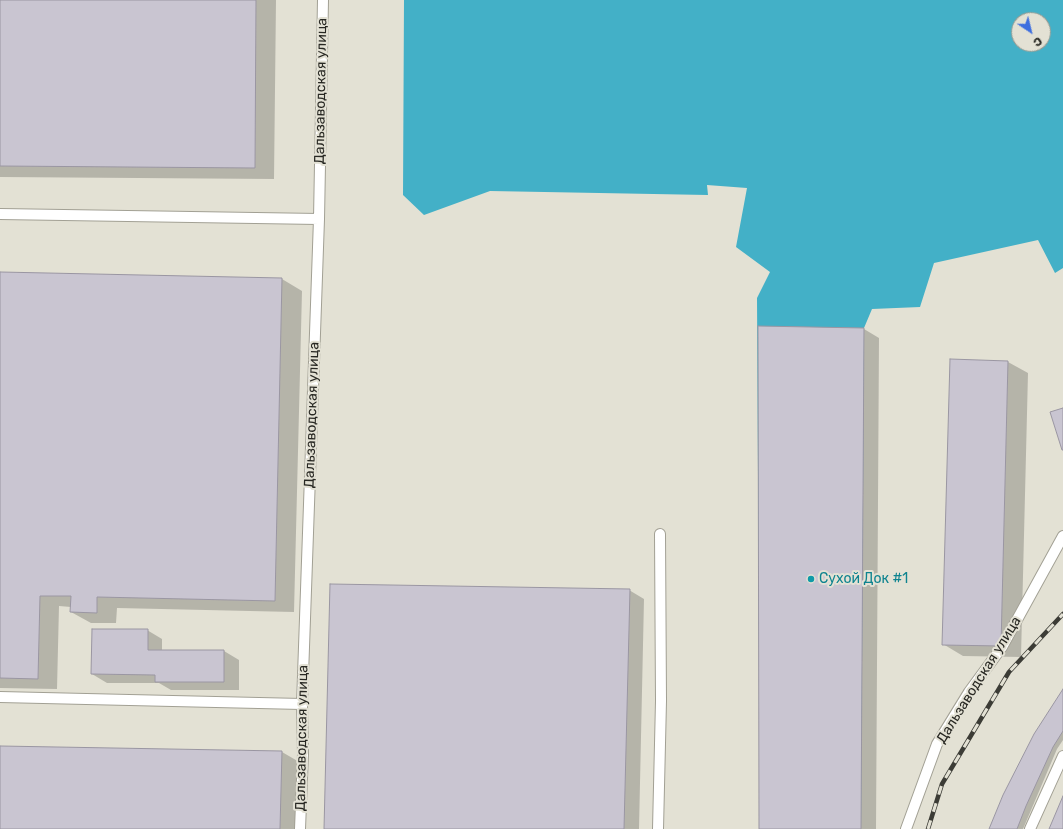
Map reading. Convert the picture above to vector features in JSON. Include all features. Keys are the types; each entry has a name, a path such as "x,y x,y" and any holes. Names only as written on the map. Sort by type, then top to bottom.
{"lane":[{"name":"Дальзаводская улица","path":"300,829 303,754 302,704 318,219 323,0"},
{"path":"0,214 318,219"},
{"path":"658,829 661,701 660,534"},
{"name":"Дальзаводская улица","path":"906,829 937,744 969,692 1002,647 1063,536"},
{"path":"0,697 302,704"},
{"path":"1030,829 1063,756"}],"water":[{"path":"404,0 1063,0 1063,268 1055,273 1038,240 934,263 920,307 872,309 864,328 861,829 760,829 757,298 770,272 736,247 747,188 707,185 708,195 490,191 424,215 403,195"}],"building":[{"path":"0,0 256,0 255,168 0,166"},
{"path":"0,272 282,278 275,601 97,597 97,613 70,612 71,596 40,596 38,679 0,678"},
{"name":"Сухой Док #1","path":"758,326 864,328 861,829 759,829"},
{"path":"950,359 1008,361 1001,646 942,645"},
{"path":"1063,408 1063,450 1062,450 1050,412"},
{"path":"330,584 630,589 624,829 324,829"},
{"path":"92,629 148,629 148,650 224,650 224,682 155,682 155,675 91,674"},
{"path":"1063,689 1063,731 1053,747 1017,829 989,829 1003,795 1034,734"},
{"path":"0,746 282,751 280,829 0,829"},
{"path":"1063,796 1063,829 1049,829"}],"railway":[{"path":"928,829 942,784 1009,672 1063,614"}],"place":[{"name":"Сухой Док #1","path":"811,579"}]}
